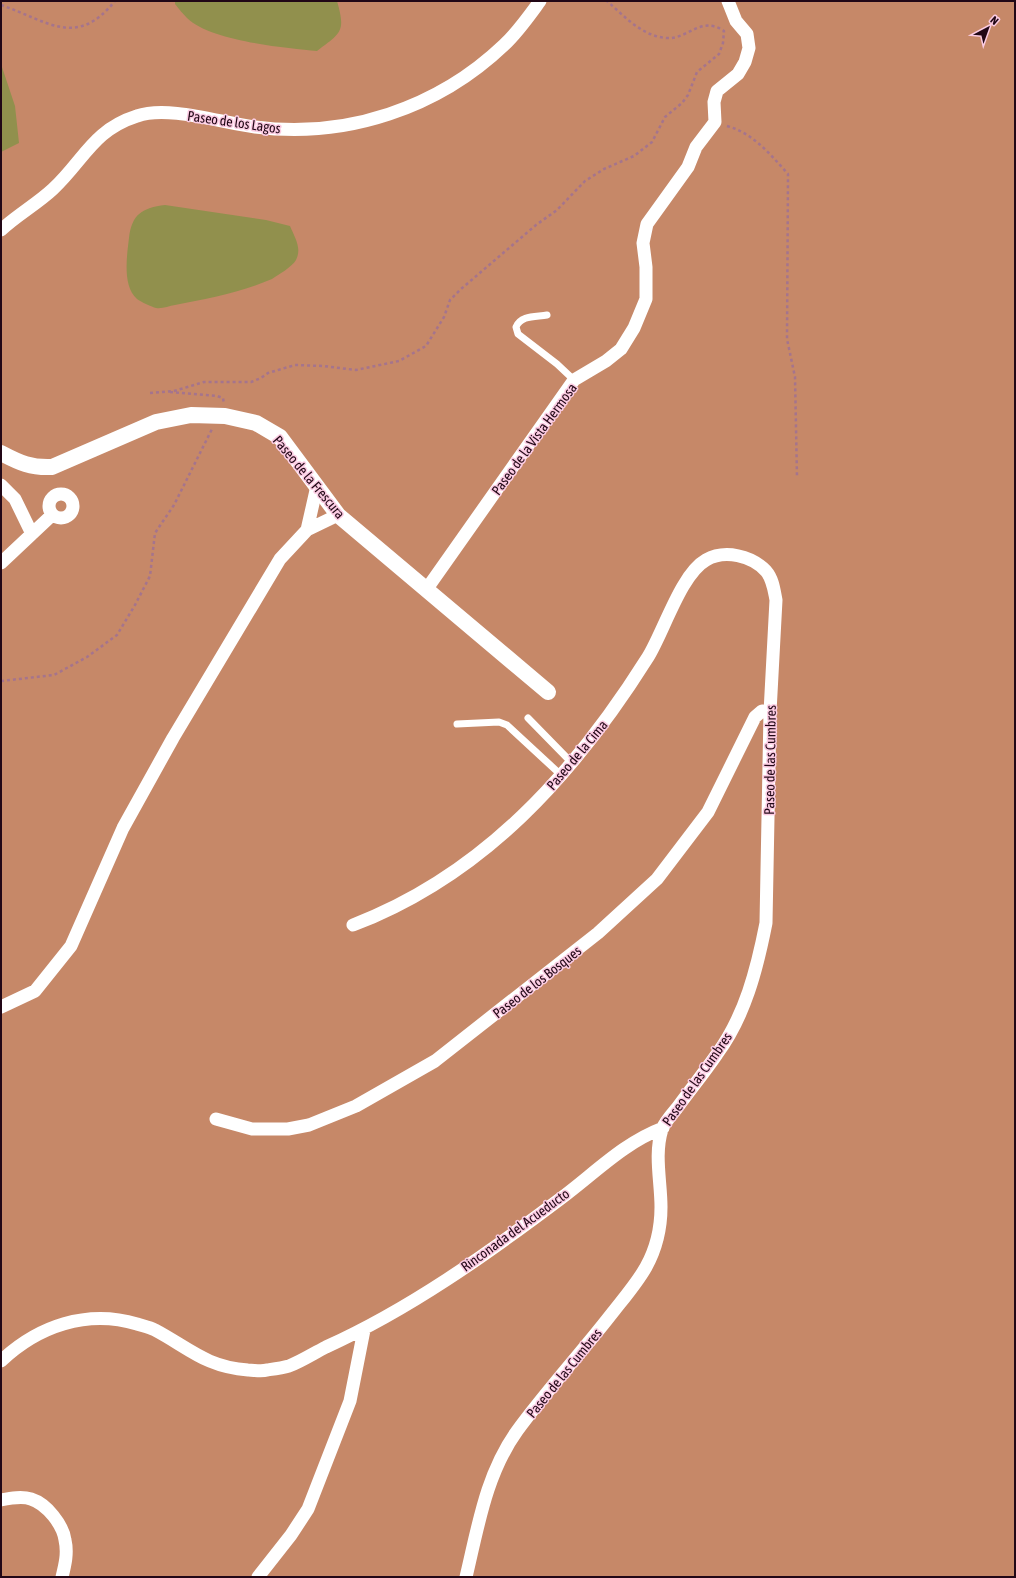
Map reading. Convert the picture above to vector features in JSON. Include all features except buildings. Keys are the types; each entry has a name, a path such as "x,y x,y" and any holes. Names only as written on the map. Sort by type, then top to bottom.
{"street":[{"name":"Paseo de los Lagos","path":"1,230 53,189 101,134 119,122 139,115 158,112 256,127 320,129 354,124 381,117 410,107 458,81 505,45 540,1"},
{"path":"715,122 714,102 717,91 738,74 745,62 749,48 747,34 736,21 728,1"},
{"name":"Paseo de la Vista Hermosa","path":"426,590 574,380 606,361 621,349 634,328 646,299 646,267 643,243 647,224 688,167 696,147 715,122"},
{"name":"Paseo de la Frescura","path":"1,453 14,460 36,468 52,467 156,422 191,416 220,416 256,423 280,437 338,515 548,692"},
{"path":"1,485 15,499 32,534"},
{"path":"307,530 317,486"},
{"path":"1,562 52,514"},
{"path":"1,1007 35,991 71,946 123,828 173,738 280,559 307,530 338,515"},
{"name":"Paseo de la Cima","path":"353,925 409,900 450,875 521,818 560,775 612,713 649,655 685,584 696,568 707,559 729,554 742,556 754,562"},
{"name":"Paseo de las Cumbres","path":"466,1577 478,1523 489,1486 502,1456 516,1432 608,1319 646,1266 656,1242 660,1224 661,1206 658,1172 663,1128 718,1053 736,1022 750,987 760,953 766,916 770,712 776,600 773,584 766,572 754,562"},
{"name":"Paseo de los Bosques","path":"216,1119 252,1129 288,1129 309,1125 356,1106 391,1088 435,1061 598,933 657,879 708,812 756,717 762,712 770,712"},
{"name":"Rinconada del Acueducto","path":"1,1361 13,1350 37,1334 59,1324 91,1318 122,1320 154,1329 206,1361 237,1369 263,1371 290,1365 364,1330 498,1245 564,1196 617,1153 644,1135 663,1128"},
{"path":"258,1577 291,1536 308,1509 350,1401 364,1330"},
{"path":"1,1500 14,1498 32,1499 43,1506 60,1526 65,1540 66,1557 62,1577"},
{"path":"1,1509 14,1498"}],"lane":[{"path":"548,315 523,319 518,322 516,327 518,334 574,380"},
{"path":"528,718 571,762"},
{"path":"457,724 499,722 560,775"}],"path":[{"path":"1,5 35,20 67,28 77,28 89,25 107,11 115,1"},
{"path":"168,392 204,382 252,382 268,373 296,365 323,366 356,370 385,365 399,361 426,346 444,317 450,300 461,289 536,225 557,210 585,181 604,169 634,156 652,142 665,117 682,103 688,95 697,72 719,54 723,43 724,31 716,26 704,26 667,38 642,30 607,1"},
{"path":"715,122 740,130 756,141 788,174 787,339 795,377 797,477"},
{"path":"1,681 54,675 87,657 117,635 132,611 150,576 155,533 174,505 208,435 220,416 224,404 223,398 217,396 168,392 150,393"}],"shaded area":[{"path":"1,1 1015,1 1015,1577 1,1577"},
{"path":"175,1 337,1 340,11 341,26 332,40 317,51 286,48 230,38 198,26 184,15 175,4"},
{"path":"1,64 15,106 19,143 1,152"},
{"path":"165,205 266,220 290,226 296,239 298,256 294,263 288,268 272,279 261,284 212,298 163,308 149,306 137,299 132,293 127,278 127,253 130,230 136,218 144,210"}]}
